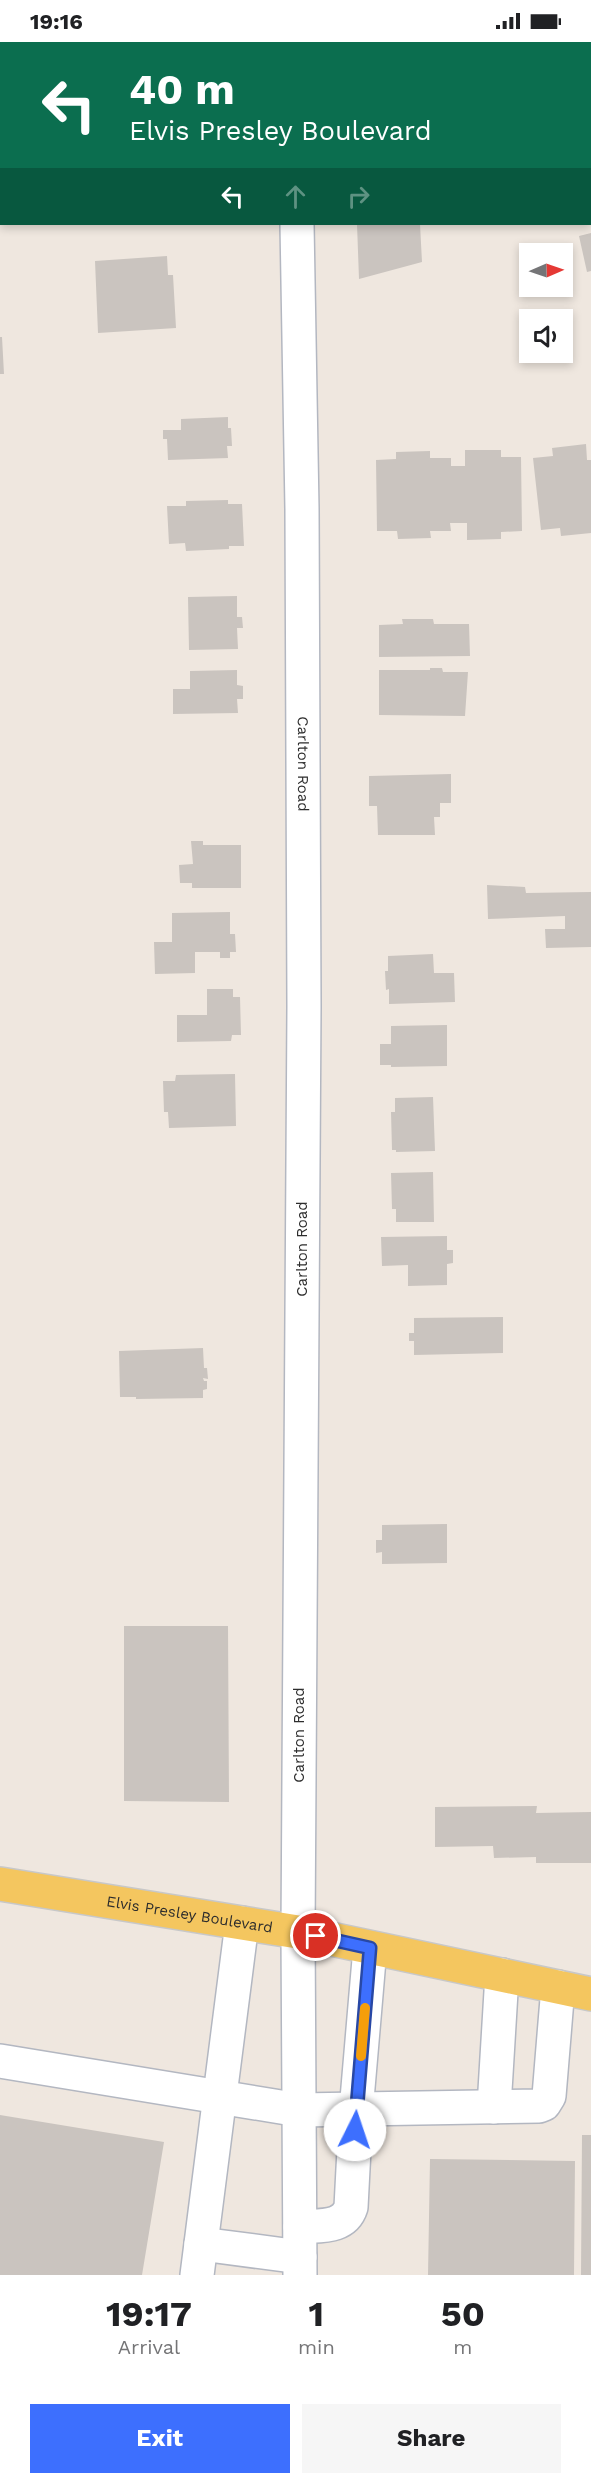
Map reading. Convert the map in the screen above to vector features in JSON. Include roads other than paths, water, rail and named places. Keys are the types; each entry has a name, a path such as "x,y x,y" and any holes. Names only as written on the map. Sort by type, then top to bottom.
{"main road":[{"name":"Elvis Presley Boulevard","path":"0,1884 298,1932 591,1994"}],"street":[{"name":"Carlton Road","path":"297,225 302,508 304,1007 298,1932 300,2253"},
{"path":"242,1923 199,2260 300,2253 340,2223 349,2213 370,1948"},
{"path":"494,2107 502,1976"},
{"path":"0,2061 299,2110 356,2111 539,2106 547,2101 558,1987"}]}
